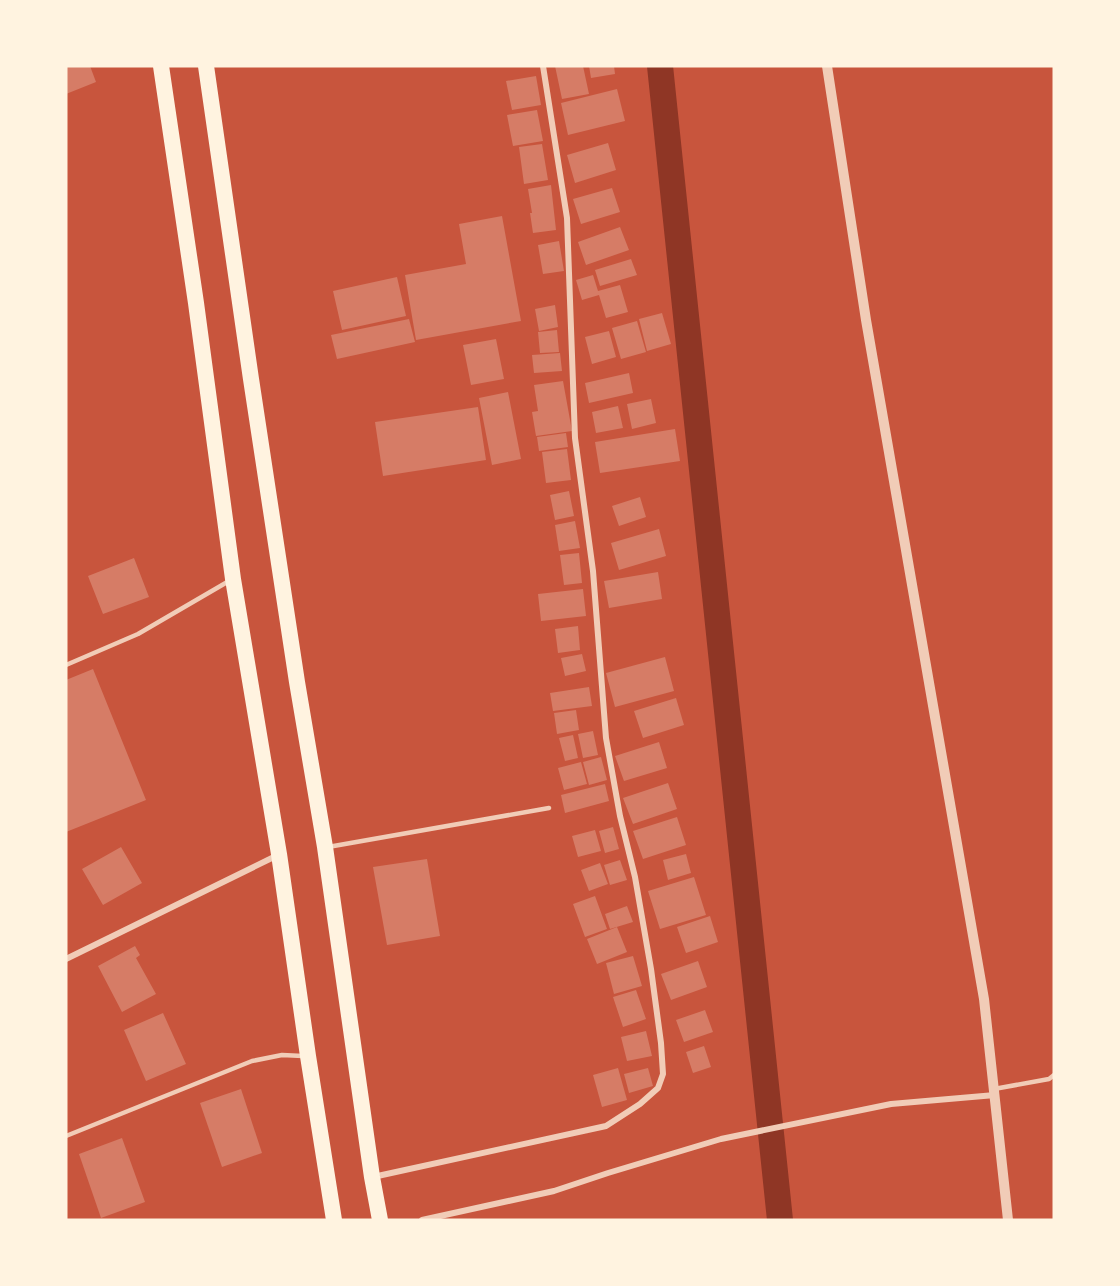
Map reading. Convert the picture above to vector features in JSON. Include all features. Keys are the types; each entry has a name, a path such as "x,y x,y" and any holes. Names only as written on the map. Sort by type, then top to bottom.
{"highway":[{"path":"160,66 196,303 233,579 279,854 334,1220"},
{"path":"206,66 265,472 325,847 380,1220"}],"street":[{"path":"372,1177 606,1126 640,1104 658,1088 663,1074 661,1043 635,876 620,816 606,738 593,571 576,438 567,218 543,66"},
{"path":"827,66 868,332 984,999 1008,1220"},
{"path":"66,959 279,854"},
{"path":"422,1220 554,1191 721,1139 891,1104 995,1092"}],"lane":[{"path":"66,664 138,634 233,579"},
{"path":"325,847 549,808"},
{"path":"66,1136 252,1061 282,1055 308,1056"},
{"path":"995,1092 1049,1079 1054,1075"}],"building":[{"path":"66,66 90,66 96,82 66,94"},
{"path":"555,66 583,66 589,94 562,99"},
{"path":"589,66 614,66 615,74 591,78"},
{"path":"536,76 541,105 512,110 506,81"},
{"path":"617,89 625,121 568,135 561,103"},
{"path":"537,110 543,141 513,146 507,115"},
{"path":"608,143 616,170 575,183 567,155"},
{"path":"542,144 548,180 524,184 519,147"},
{"path":"551,185 556,230 533,233 528,189"},
{"path":"612,188 620,212 581,224 573,199"},
{"path":"502,216 521,321 416,340 405,275 466,264 459,224"},
{"path":"620,227 629,250 586,265 578,242"},
{"path":"559,241 564,271 543,274 538,245"},
{"path":"631,259 637,275 600,286 595,270"},
{"path":"593,275 598,291 620,285 628,312 606,318 599,295 582,300 576,280"},
{"path":"397,277 406,316 342,330 333,291"},
{"path":"555,305 558,327 539,331 535,309"},
{"path":"662,313 671,344 647,351 639,319"},
{"path":"409,319 415,342 337,359 331,335"},
{"path":"637,321 646,352 621,359 612,328"},
{"path":"557,330 559,352 540,353 538,332"},
{"path":"609,331 616,357 592,364 585,337"},
{"path":"496,339 504,379 471,385 463,345"},
{"path":"560,353 562,371 534,373 532,355"},
{"path":"629,373 633,393 589,403 585,383"},
{"path":"563,381 572,431 536,436 532,412 538,411 534,385"},
{"path":"508,392 521,459 492,465 479,398"},
{"path":"651,399 656,423 632,429 627,404"},
{"path":"618,406 623,428 596,433 592,412"},
{"path":"478,407 486,460 383,476 375,422"},
{"path":"675,429 680,461 600,473 595,442"},
{"path":"566,433 568,447 539,451 537,437"},
{"path":"567,449 571,480 546,483 542,452"},
{"path":"569,491 574,516 555,520 550,495"},
{"path":"640,497 646,517 619,526 612,506"},
{"path":"575,521 580,548 559,551 555,525"},
{"path":"659,529 666,556 619,570 611,543"},
{"path":"579,553 582,583 564,585 560,555"},
{"path":"134,558 149,597 103,614 88,576"},
{"path":"658,572 662,599 609,608 604,581"},
{"path":"583,589 586,616 541,621 538,594"},
{"path":"578,626 580,650 558,653 555,629"},
{"path":"582,654 586,671 565,676 561,658"},
{"path":"665,657 674,691 615,707 606,673"},
{"path":"93,669 146,800 66,832 66,680"},
{"path":"589,687 592,706 553,711 550,693"},
{"path":"676,698 684,725 643,738 634,711"},
{"path":"576,710 579,730 557,734 554,713"},
{"path":"593,731 598,755 583,758 578,734"},
{"path":"573,735 578,758 565,761 559,738"},
{"path":"659,742 667,768 624,781 615,756"},
{"path":"601,757 607,780 589,785 583,762"},
{"path":"581,762 587,784 564,790 558,768"},
{"path":"668,783 677,809 633,824 623,798"},
{"path":"605,784 609,801 565,813 561,795"},
{"path":"677,817 686,845 643,859 633,831"},
{"path":"613,827 619,849 605,853 599,831"},
{"path":"595,830 601,851 578,857 572,836"},
{"path":"121,847 142,883 103,905 82,869"},
{"path":"686,854 691,873 668,880 663,860"},
{"path":"427,859 440,936 387,945 373,867"},
{"path":"620,860 627,880 610,885 604,865"},
{"path":"600,863 608,884 589,891 581,870"},
{"path":"694,877 706,915 660,929 648,891"},
{"path":"595,896 607,929 585,937 573,904"},
{"path":"627,906 633,922 610,929 605,914"},
{"path":"710,916 718,942 686,953 677,927"},
{"path":"617,927 627,952 597,964 587,939"},
{"path":"135,946 140,955 136,958 156,994 122,1012 98,966"},
{"path":"633,956 642,986 614,994 606,963"},
{"path":"698,961 707,987 671,1000 661,974"},
{"path":"636,990 646,1019 623,1027 613,997"},
{"path":"705,1010 713,1032 684,1042 676,1020"},
{"path":"163,1013 186,1064 146,1081 124,1030"},
{"path":"646,1031 652,1056 627,1061 621,1037"},
{"path":"704,1046 711,1067 693,1073 686,1052"},
{"path":"618,1068 627,1100 602,1107 593,1075"},
{"path":"648,1068 653,1086 629,1093 624,1074"},
{"path":"241,1089 262,1153 222,1167 200,1103"},
{"path":"122,1138 145,1202 101,1218 79,1154"}],"waterway":[{"path":"660,66 780,1220"}]}
